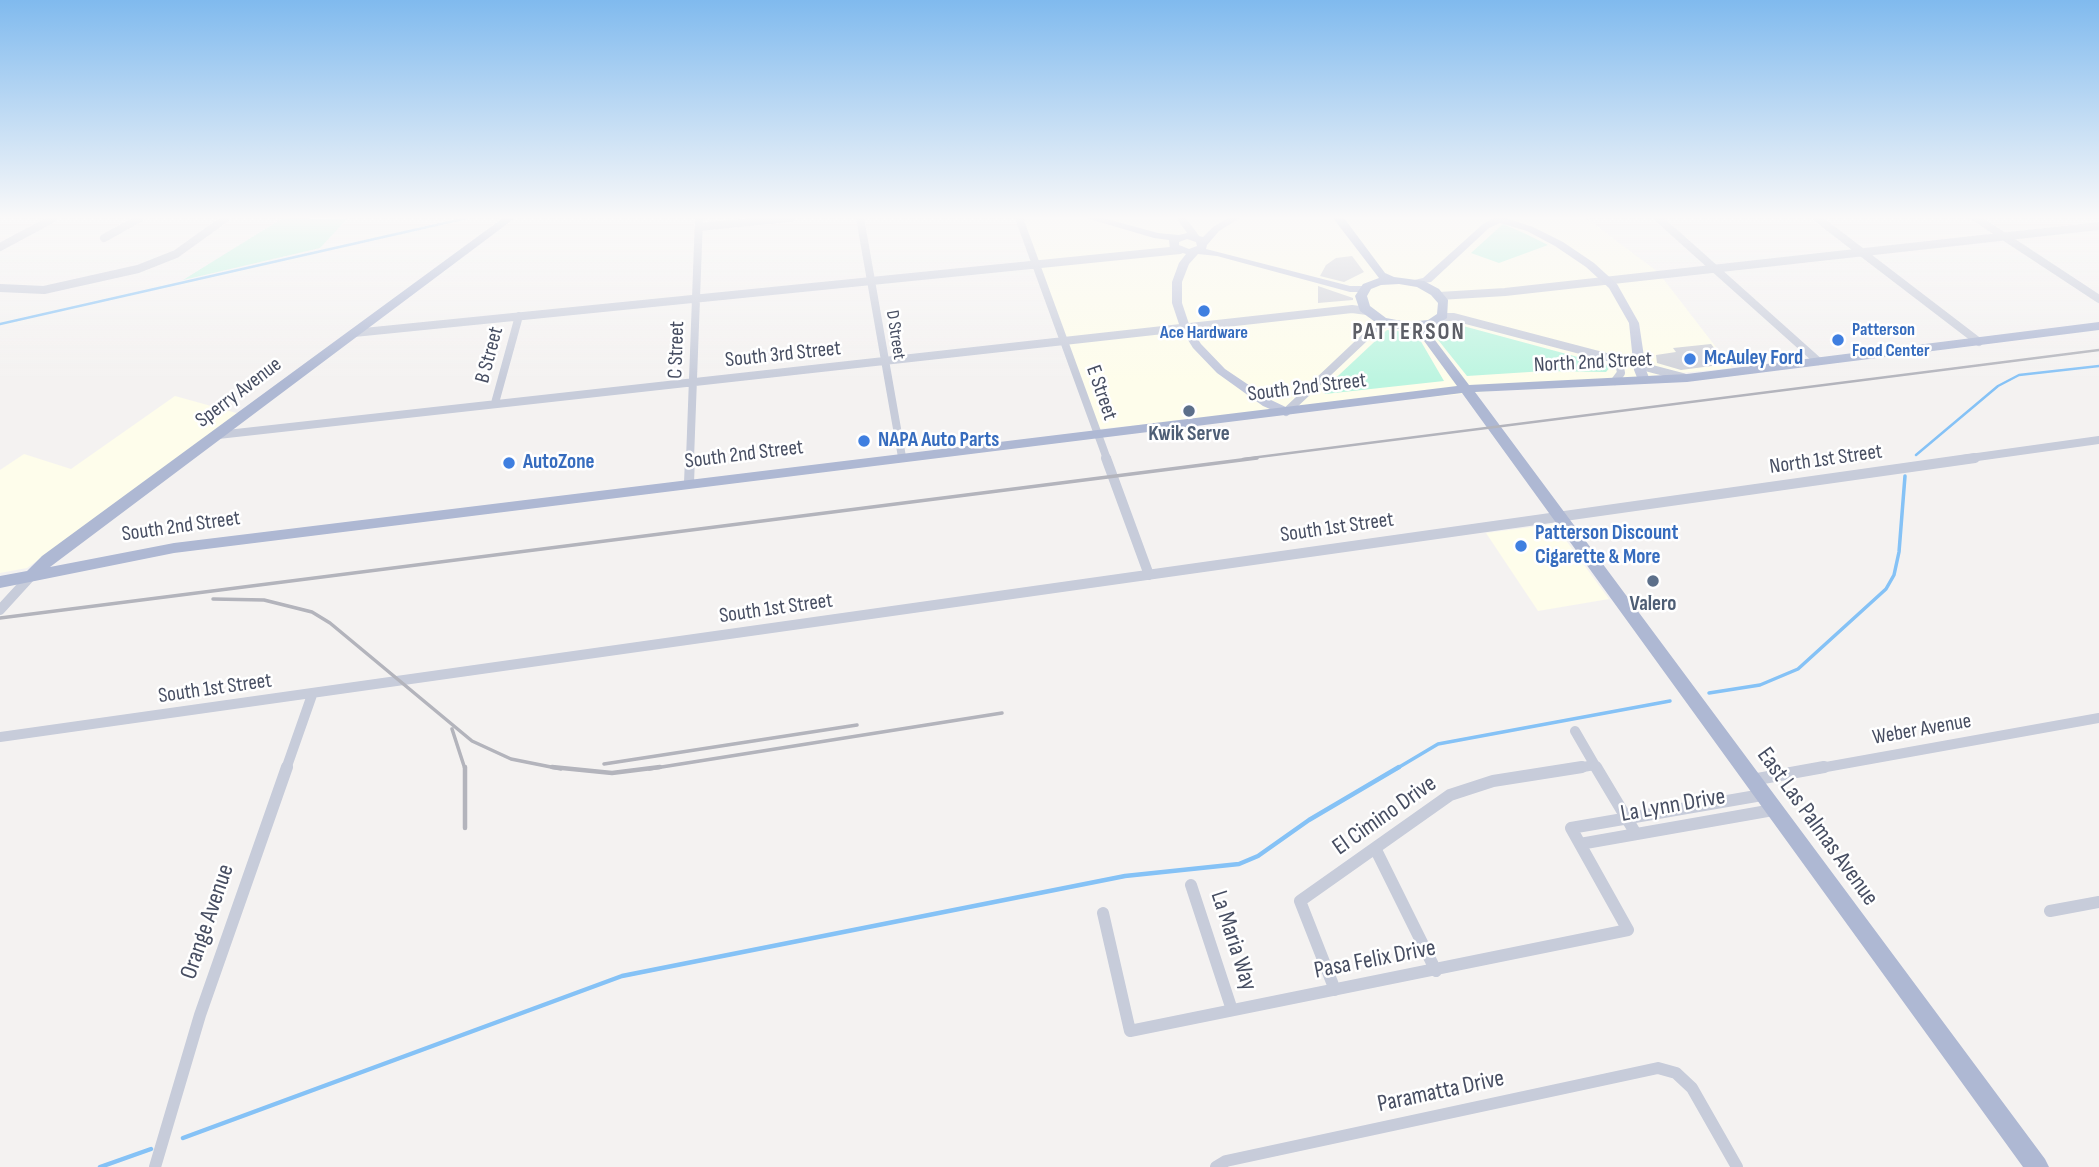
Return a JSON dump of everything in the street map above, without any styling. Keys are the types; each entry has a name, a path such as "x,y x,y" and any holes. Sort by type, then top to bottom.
{"main road":[{"name":"Sperry Avenue","path":"31,576 78,538 437,272"},
{"path":"1378,272 1383,279 1422,283 1446,307 1419,327 1366,307 1383,279"},
{"name":"North 2nd Street","path":"1464,389 1686,378 2099,326"},
{"name":"East Las Palmas Avenue","path":"1419,327 2037,1167"},
{"name":"South 2nd Street","path":"0,582 145,552 1464,389"},
{"path":"78,538 76,547 90,553 121,555 145,552"}],"street":[{"path":"0,288 44,290 123,272"},
{"name":"C Street","path":"689,483 698,272"},
{"name":"D Street","path":"869,272 902,457"},
{"path":"355,333 953,272"},
{"name":"E Street","path":"1039,272 1149,575"},
{"path":"1180,272 1176,293 1185,327 1197,346 1221,371 1266,403 1286,412 1366,307 1271,272"},
{"path":"1422,283 1435,272"},
{"path":"1597,272 1621,298 1633,319 1638,336 1639,366 1644,380"},
{"path":"1446,307 1607,280 1674,272"},
{"path":"1718,272 1818,361"},
{"path":"1888,272 1979,342"},
{"path":"2059,272 2099,299"},
{"name":"South 3rd Street","path":"218,435 1366,307"},
{"path":"1446,307 1619,361 1686,378"},
{"name":"B Street","path":"495,403 519,316"},
{"path":"1615,381 1621,373 1619,361"},
{"name":"North 1st Street","path":"1557,516 2099,440"},
{"name":"South 1st Street","path":"0,737 312,695 1557,516"},
{"name":"Sperry Avenue","path":"0,610 31,576"},
{"name":"Orange Avenue","path":"155,1167 200,1014 312,695"},
{"name":"Weber Avenue","path":"1762,795 2096,722"},
{"path":"1574,731 1636,834"},
{"name":"El Cimino Drive","path":"1335,990 1300,901 1450,794 1493,781 1595,765"},
{"name":"La Lynn Drive","path":"1762,795 1636,834 1580,844 1571,828 1626,818 1762,795"},
{"name":"Pasa Felix Drive","path":"1103,913 1130,1031 1628,930 1580,844"},
{"path":"1375,848 1436,971"},
{"name":"La Maria Way","path":"1191,885 1232,1010"},
{"path":"2050,911 2099,902"},
{"name":"Paramatta Drive","path":"1216,1167 1226,1161 1658,1068 1676,1073 1692,1088 1737,1167"}],"shaded area":[{"path":"1042,272 1658,272 1732,368 1098,429"},
{"path":"175,396 240,414 27,568 0,573 0,470 24,454 71,469"},
{"path":"1554,524 1609,599 1538,611 1486,533"}],"green space":[{"path":"195,272 215,272 183,280"},
{"path":"1452,323 1611,366 1606,372 1545,371 1467,376 1431,331"},
{"path":"1387,330 1416,333 1444,381 1325,394 1323,390"}],"building":[{"path":"1322,272 1363,272 1344,282 1320,276"},
{"path":"1318,286 1353,298 1353,300 1318,303"},
{"name":"McAuley Ford","path":"1711,344 1727,364 1681,370 1657,363 1656,355 1676,352 1673,348"}],"waterway":[{"path":"0,324 227,272"},
{"path":"1916,455 1998,386 2019,375 2099,366"},
{"path":"1709,693 1760,685 1798,669 1886,589 1894,575 1899,552 1905,476"},
{"path":"1396,769 1438,744 1670,701"},
{"path":"183,1138 622,976 1125,876 1239,864 1258,856 1309,820 1399,767"},
{"path":"100,1167 151,1149"}],"railway":[{"path":"1243,459 2099,350"},
{"path":"0,618 1257,458"},
{"path":"213,599 264,600 312,612 330,623 472,741 511,759 561,769"},
{"path":"649,769 1002,713"},
{"path":"604,764 857,725"},
{"path":"452,729 465,769"},
{"path":"552,767 612,773 660,767"},
{"path":"465,769 465,828"}],"place":[{"name":"Ace Hardware","path":"1204,311"},
{"name":"Patterson Food Center","path":"1838,340"},
{"name":"McAuley Ford","path":"1690,359"},
{"name":"Kwik Serve","path":"1189,411"},
{"name":"NAPA Auto Parts","path":"864,441"},
{"name":"AutoZone","path":"509,463"},
{"name":"Patterson Discount Cigarette & More","path":"1521,546"},
{"name":"Valero","path":"1653,581"}],"district":[{"name":"PATTERSON","path":"1409,333"}]}
